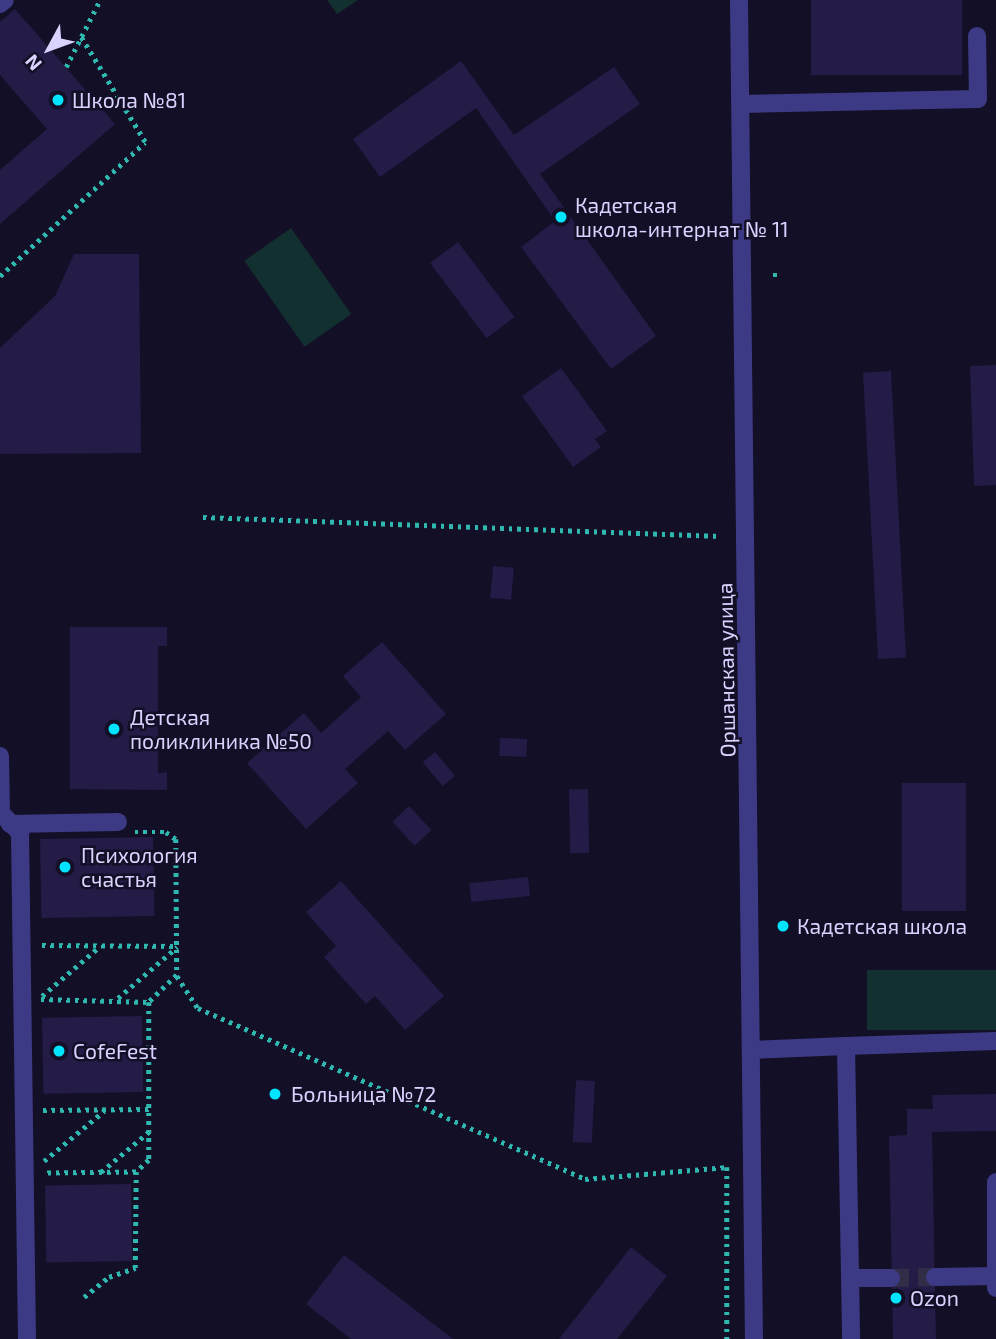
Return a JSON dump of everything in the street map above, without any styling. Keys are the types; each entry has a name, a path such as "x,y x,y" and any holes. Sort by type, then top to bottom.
{"street":[{"path":"0,4 5,0"},
{"name":"Оршанская улица","path":"739,0 753,1050 754,1339"},
{"path":"741,104 978,99 977,36"},
{"path":"0,739 1,807 10,824 20,833 21,945 30,999 24,1111 27,1339"},
{"path":"10,824 118,822"},
{"path":"753,1050 996,1041"},
{"path":"846,1045 851,1339"},
{"path":"996,1182 996,1288"},
{"path":"935,1277 996,1276"},
{"path":"850,1279 891,1278"}],"path":[{"path":"66,67 100,0"},
{"path":"0,276 145,142 81,37"},
{"path":"203,517 721,536"},
{"path":"118,822 122,832 175,837 177,976 198,1008 585,1179 727,1167 727,1339"},
{"path":"21,945 177,946"},
{"path":"30,999 100,946"},
{"path":"118,998 177,946"},
{"path":"84,1297 109,1277 135,1268 136,1172 150,1158 149,1002 177,976"},
{"path":"30,999 118,998 149,1002"},
{"path":"24,1111 150,1109"},
{"path":"106,1110 30,1173 136,1172"},
{"path":"101,1172 151,1130"}],"green space":[{"path":"327,0 358,0 337,14"},
{"path":"291,228 351,314 305,347 244,261"},
{"path":"867,970 996,970 996,1030 867,1030"}],"building":[{"path":"811,0 962,0 962,75 811,75"},
{"name":"Школа №81","path":"15,9 115,124 0,224 0,170 47,129 0,75 0,22"},
{"name":"Кадетская школа-интернат № 11","path":"461,61 514,135 614,67 640,104 540,174 656,336 611,369 521,247 555,221 476,108 380,177 353,139"},
{"path":"458,242 515,317 487,338 430,263"},
{"path":"74,254 139,254 141,453 0,454 0,348 55,296"},
{"path":"996,365 996,485 974,486 970,366"},
{"path":"561,368 607,431 595,439 601,447 573,467 522,396"},
{"path":"891,371 906,658 878,659 863,372"},
{"path":"493,566 514,568 511,600 490,598"},
{"path":"70,627 167,627 167,646 158,646 158,773 167,772 167,790 70,789"},
{"path":"382,642 446,714 405,750 388,731 345,769 358,783 306,829 247,763 304,713 321,733 361,697 343,676"},
{"path":"500,738 527,739 526,757 499,756"},
{"path":"435,752 455,776 443,786 423,762"},
{"path":"902,783 966,783 966,911 902,911"},
{"path":"569,789 588,789 589,853 570,853"},
{"path":"409,806 432,830 415,846 392,822"},
{"path":"153,837 154,916 41,918 40,839"},
{"path":"528,877 530,896 471,902 469,883"},
{"path":"341,881 444,996 405,1030 375,996 366,1004 324,957 336,946 306,912"},
{"path":"142,1016 143,1092 43,1094 42,1018"},
{"path":"576,1080 595,1081 592,1143 573,1142"},
{"path":"996,1094 996,1131 932,1132 936,1339 893,1339 889,1136 907,1135 907,1109 933,1109 932,1095"},
{"path":"131,1184 132,1261 46,1262 45,1186"},
{"path":"631,1247 667,1276 617,1339 559,1339"},
{"path":"344,1255 453,1339 351,1339 306,1304"}],"tunnel":[{"path":"891,1278 935,1277"}],"place":[{"name":"Школа №81","path":"58,100"},
{"name":"Кадетская школа-интернат № 11","path":"561,217"},
{"name":"Детская поликлиника №50","path":"114,729"},
{"name":"Психология счастья","path":"65,867"},
{"name":"Кадетская школа","path":"783,926"},
{"name":"CofeFest","path":"59,1051"},
{"name":"Больница №72","path":"275,1094"},
{"name":"Ozon","path":"896,1298"}]}
